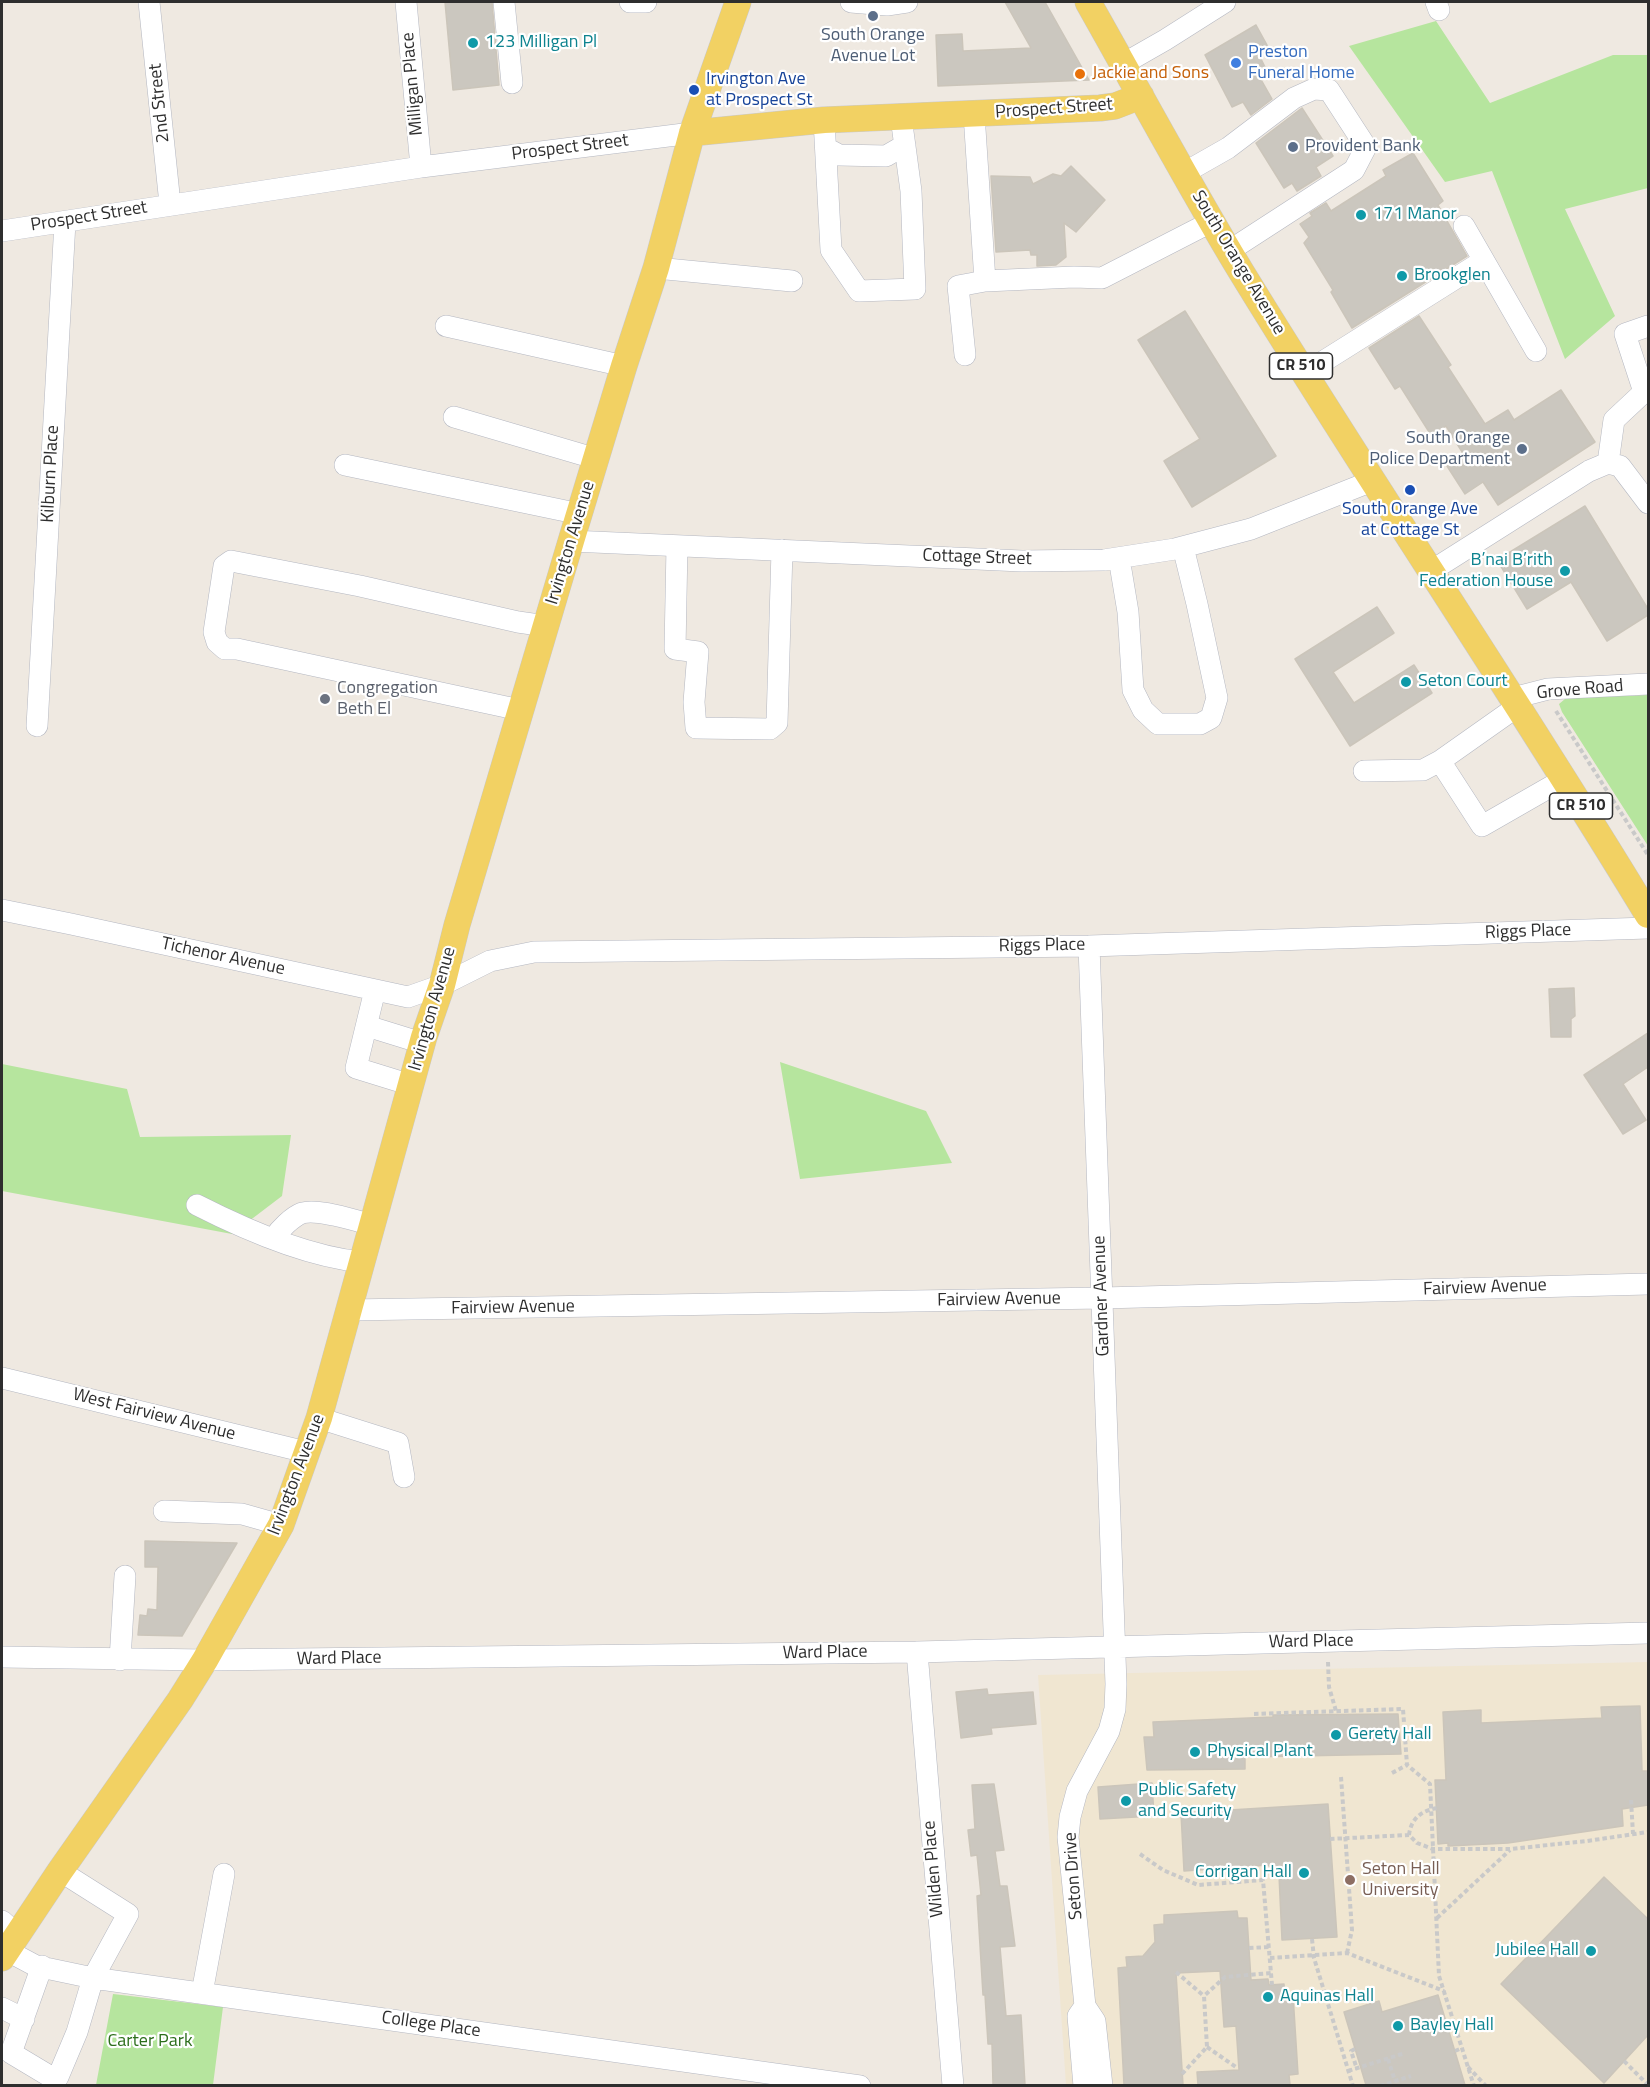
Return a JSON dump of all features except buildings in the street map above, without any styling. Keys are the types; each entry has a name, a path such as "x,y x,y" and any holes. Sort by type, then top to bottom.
{"main road":[{"name":"Irvington Avenue","path":"7,1941 60,1871 180,1700 281,1525 319,1418 422,1043 442,985 457,926 571,541 656,268 692,133 738,2"},
{"name":"South Orange Avenue","path":"1091,3 1211,222 1372,481 1564,779 1648,915"},
{"name":"Prospect Street","path":"692,133 824,120 1111,107 1141,96"}],"street":[{"name":"2nd Street","path":"148,2 171,204"},
{"name":"Milligan Place","path":"406,2 421,167"},
{"path":"504,2 512,84"},
{"path":"630,2 645,2"},
{"path":"851,2 887,5 907,2"},
{"path":"1123,64 1226,2"},
{"path":"1184,173 1228,148 1294,98 1314,89 1329,90 1366,147 1354,170 1229,251"},
{"path":"974,114 985,280"},
{"path":"824,120 831,250 859,291 915,289 911,192 902,117"},
{"name":"Prospect Street","path":"2,231 421,167 692,133"},
{"path":"826,148 839,155 886,156 905,145"},
{"name":"Kilburn Place","path":"37,726 65,222"},
{"path":"965,355 958,286 985,280 1101,278 1211,222"},
{"path":"1464,226 1536,351"},
{"path":"1305,373 1483,261"},
{"path":"656,268 792,281"},
{"path":"446,326 624,366"},
{"path":"1608,463 1614,420 1646,391 1625,334 1648,326"},
{"path":"454,417 597,459"},
{"path":"1431,571 1589,471 1608,463 1620,466 1648,503"},
{"path":"345,465 580,514"},
{"name":"Cottage Street","path":"571,541 1022,561 1104,560 1183,547 1251,529 1372,481"},
{"path":"677,546 675,650 698,652 694,702 696,729 770,729 777,723 782,550"},
{"path":"1119,558 1128,612 1133,690 1143,710 1158,724 1200,724 1211,718 1217,698 1183,547"},
{"path":"520,710 237,650 225,650 217,642 213,632 224,566 231,561 240,561 262,568 360,586 518,622 546,626"},
{"name":"Grove Road","path":"1515,702 1548,689 1648,684"},
{"path":"1364,771 1423,770 1440,761 1515,702"},
{"path":"1440,761 1482,826 1564,779"},
{"name":"Tichenor Avenue","path":"2,910 408,997 442,985"},
{"name":"Riggs Place","path":"442,985 490,961 534,952 1089,946 1648,928"},
{"name":"Gardner Avenue","path":"1089,946 1115,1647"},
{"path":"375,990 356,1068 411,1085"},
{"path":"367,1026 422,1043"},
{"path":"196,1205 242,1227 337,1259 361,1262"},
{"path":"274,1238 296,1216 304,1212 321,1213 373,1225"},
{"name":"Fairview Avenue","path":"349,1310 1102,1298 1648,1284"},
{"name":"West Fairview Avenue","path":"2,1378 306,1452"},
{"path":"319,1418 398,1443 404,1477"},
{"path":"164,1511 242,1514 281,1525"},
{"path":"120,1660 125,1576"},
{"name":"Ward Place","path":"2,1657 205,1660 917,1652 1648,1633"},
{"name":"Seton Drive","path":"1102,2085 1095,2021 1085,2006 1068,1837 1070,1817 1077,1791 1109,1731 1115,1709 1115,1647"},
{"name":"Wilden Place","path":"917,1652 954,2085"},
{"path":"42,1966 24,2019 6,2060 51,2077 58,2077 77,2032 93,1978 128,1914 60,1871"},
{"path":"202,1993 224,1874"},
{"name":"College Place","path":"7,1941 36,1966 93,1978 860,2085"},
{"name":"Seton Drive","path":"1084,2085 1078,2016 1085,2006"},
{"path":"2,2008 24,2019"}],"path":[{"path":"1556,711 1648,855"},
{"path":"1328,1659 1329,1686 1336,1711"},
{"path":"1254,1714 1403,1709 1407,1765 1430,1784 1439,1976 1473,2085"},
{"path":"1392,1773 1407,1765"},
{"path":"1341,1778 1352,1930 1347,1953"},
{"path":"1631,1800 1633,1834"},
{"path":"1409,1835 1410,1827 1417,1817 1431,1808 1440,1808"},
{"path":"1330,1839 1409,1835 1417,1843 1433,1849 1510,1849 1648,1832"},
{"path":"1437,1918 1510,1849"},
{"path":"1140,1854 1163,1870 1198,1885 1263,1880 1272,1985"},
{"path":"1312,1939 1314,1955 1353,2085"},
{"path":"1249,1948 1269,1947"},
{"path":"1270,1958 1347,1953 1444,1991"},
{"path":"1176,1972 1204,1996 1207,2047 1182,2074"},
{"path":"1204,1996 1225,1977 1271,1973"},
{"path":"1207,2047 1236,2067"},
{"path":"1455,2051 1462,2048"},
{"path":"1355,2049 1352,2051 1357,2068"},
{"path":"1348,2071 1405,2053"},
{"path":"1388,2059 1395,2081"},
{"path":"1624,2061 1648,2085"},
{"path":"1468,2067 1486,2085"},
{"path":"1380,2085 1411,2076"}],"shaded area":[{"name":"Seton Hall University","path":"1648,1662 1648,2085 1066,2085 1038,1675"}],"green space":[{"path":"1436,21 1490,103 1613,55 1648,55 1648,188 1565,209 1615,316 1565,359 1492,171 1445,182 1349,46"},
{"path":"1648,695 1648,846 1559,704 1571,698"},
{"path":"780,1062 926,1111 952,1163 800,1179"},
{"path":"2,1064 127,1089 140,1137 291,1135 282,1196 232,1234 2,1191"},
{"name":"Carter Park","path":"113,1994 223,2007 213,2085 96,2085"}],"place":[{"name":"South Orange Avenue Lot","path":"873,16"},
{"name":"123 Milligan Pl","path":"473,43"},
{"name":"Preston Funeral Home","path":"1236,63"},
{"name":"Jackie and Sons","path":"1080,74"},
{"name":"Irvington Ave at Prospect St","path":"694,90"},
{"name":"Provident Bank","path":"1293,147"},
{"name":"171 Manor","path":"1361,215"},
{"name":"Brookglen","path":"1402,276"},
{"name":"South Orange Police Department","path":"1522,449"},
{"name":"South Orange Ave at Cottage St","path":"1410,490"},
{"name":"B’nai B’rith Federation House","path":"1565,571"},
{"name":"Seton Court","path":"1406,682"},
{"name":"Congregation Beth El","path":"325,699"},
{"name":"Gerety Hall","path":"1336,1735"},
{"name":"Physical Plant","path":"1195,1752"},
{"name":"Public Safety and Security","path":"1126,1801"},
{"name":"Corrigan Hall","path":"1304,1873"},
{"name":"Seton Hall University","path":"1350,1880"},
{"name":"Jubilee Hall","path":"1591,1951"},
{"name":"Aquinas Hall","path":"1268,1997"},
{"name":"Bayley Hall","path":"1398,2026"}]}
